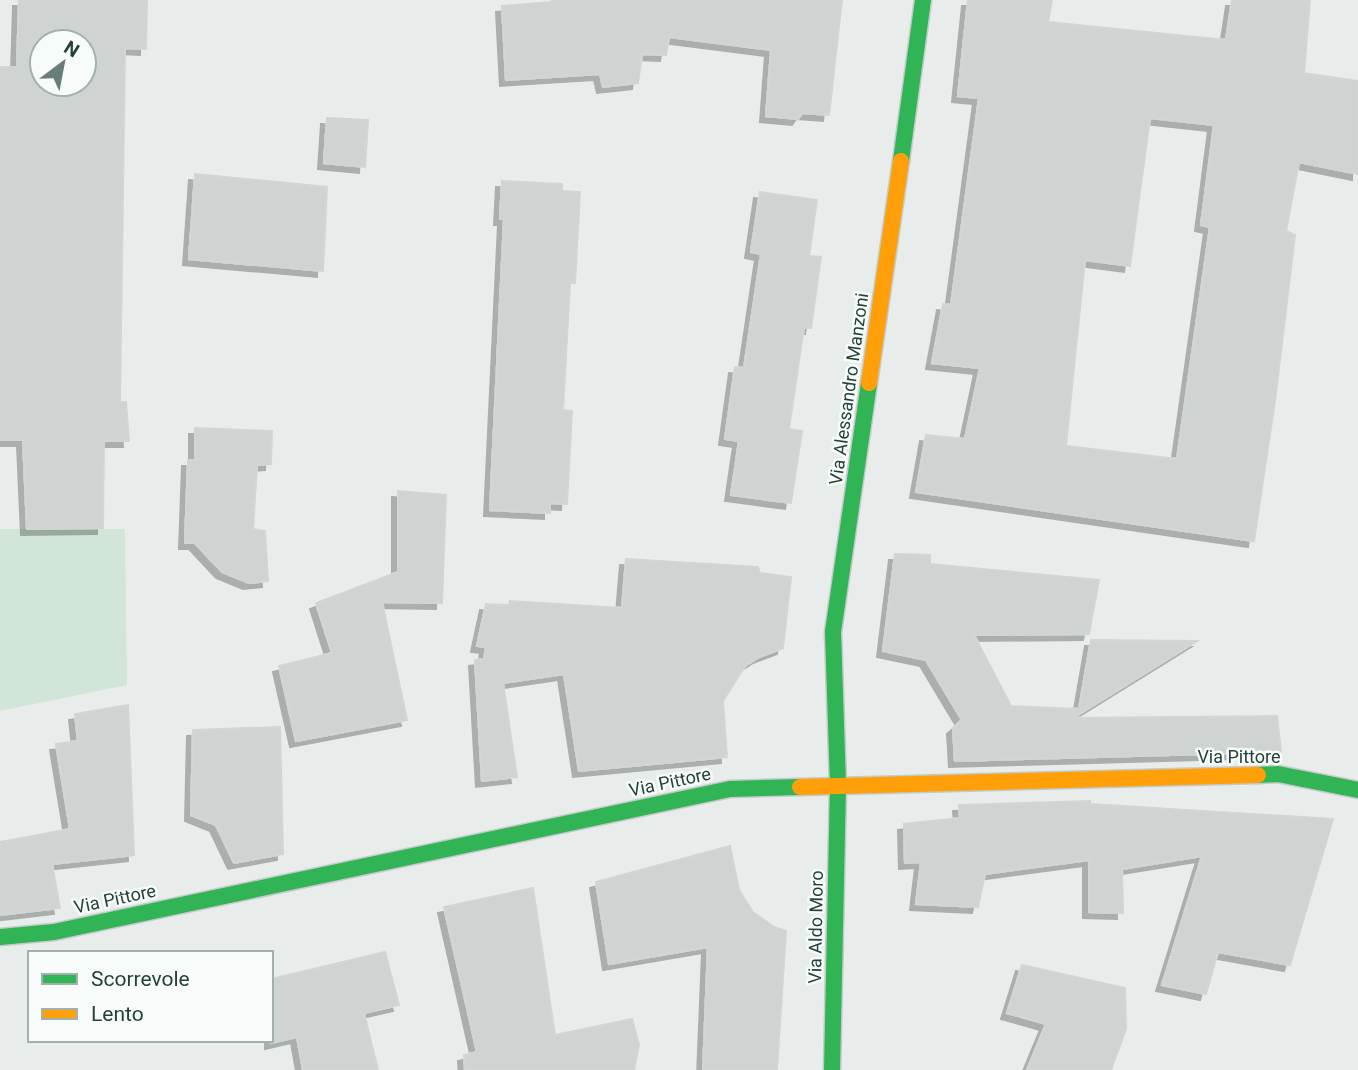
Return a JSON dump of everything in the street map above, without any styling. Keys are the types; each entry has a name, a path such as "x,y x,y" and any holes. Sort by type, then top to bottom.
{"street":[{"name":"Via Alessandro Manzoni","path":"838,785 833,632 923,0"},
{"name":"Via Pittore","path":"0,937 54,932 730,789 1278,774 1358,790"},
{"name":"Via Aldo Moro","path":"832,1070 838,785"}],"green space":[{"path":"0,529 125,529 127,685 0,711"}],"building":[{"path":"19,0 147,0 146,49 125,48 120,402 126,402 129,441 104,441 103,528 27,529 23,440 0,440 0,67 17,67"},
{"path":"552,0 842,0 829,115 802,113 798,119 766,116 771,50 669,37 666,55 642,54 638,83 603,87 600,74 506,80 502,6"},
{"path":"968,0 1052,0 1048,22 1226,40 1232,0 1310,0 1304,73 1358,81 1358,174 1299,162 1286,231 1295,235 1275,401 1254,541 916,492 926,435 965,439 980,368 932,363 943,304 951,305 979,98 958,96","holes":["1150,118 1214,125 1201,225 1210,227 1177,459 1066,446 1085,260 1130,266"]},
{"path":"327,118 368,120 365,167 324,163"},
{"path":"195,174 327,187 323,271 189,259"},
{"path":"502,181 562,184 562,191 580,192 575,283 570,283 563,410 572,411 567,504 550,503 550,513 490,510 504,219 500,219"},
{"path":"760,192 817,200 809,256 821,257 811,328 804,327 789,429 802,431 791,503 731,495 739,441 725,439 735,367 744,368 761,254 751,252"},
{"path":"195,428 272,431 271,464 257,465 253,529 265,531 268,581 249,583 222,572 195,543 185,543 188,460 195,460"},
{"path":"398,491 446,495 442,603 382,602 407,720 296,741 279,666 332,653 316,603 398,572"},
{"path":"895,554 930,555 930,564 1099,580 1089,634 974,635 1011,706 1079,709 1091,640 1197,641 1073,718 1277,716 1281,752 955,761 953,728 962,720 926,660 883,651"},
{"path":"626,559 758,567 760,573 791,577 783,648 759,657 745,666 723,701 727,757 579,771 564,674 503,683 517,777 482,781 475,660 484,659 486,647 477,646 486,604 509,605 510,601 622,608"},
{"path":"128,705 134,855 52,864 60,908 0,915 0,842 70,829 56,744 78,741 75,714"},
{"path":"280,727 283,854 234,863 216,825 191,815 193,730"},
{"path":"1090,801 1090,804 1333,819 1290,965 1218,952 1206,994 1162,985 1202,856 1122,869 1123,913 1089,912 1089,860 985,874 978,907 916,904 921,862 905,863 904,824 960,818 959,805"},
{"path":"730,846 739,890 753,912 774,927 786,931 777,1070 703,1070 708,947 609,964 596,882"},
{"path":"533,888 555,1035 632,1019 639,1045 634,1070 465,1070 464,1055 477,1052 444,907"},
{"path":"385,952 399,1005 364,1013 378,1070 303,1070 297,1037 271,1043 273,979"},
{"path":"1022,965 1125,988 1126,1029 1111,1070 1027,1070 1046,1024 1007,1013"}],"traffic: fast":[{"path":"901,161 923,0"},
{"path":"832,1070 838,785 833,632 869,383"},
{"path":"1258,775 1278,774 1358,790"},
{"path":"0,937 54,932 730,789 800,787"}],"traffic: slow":[{"path":"869,383 901,161"},
{"path":"800,787 1258,775"}]}
